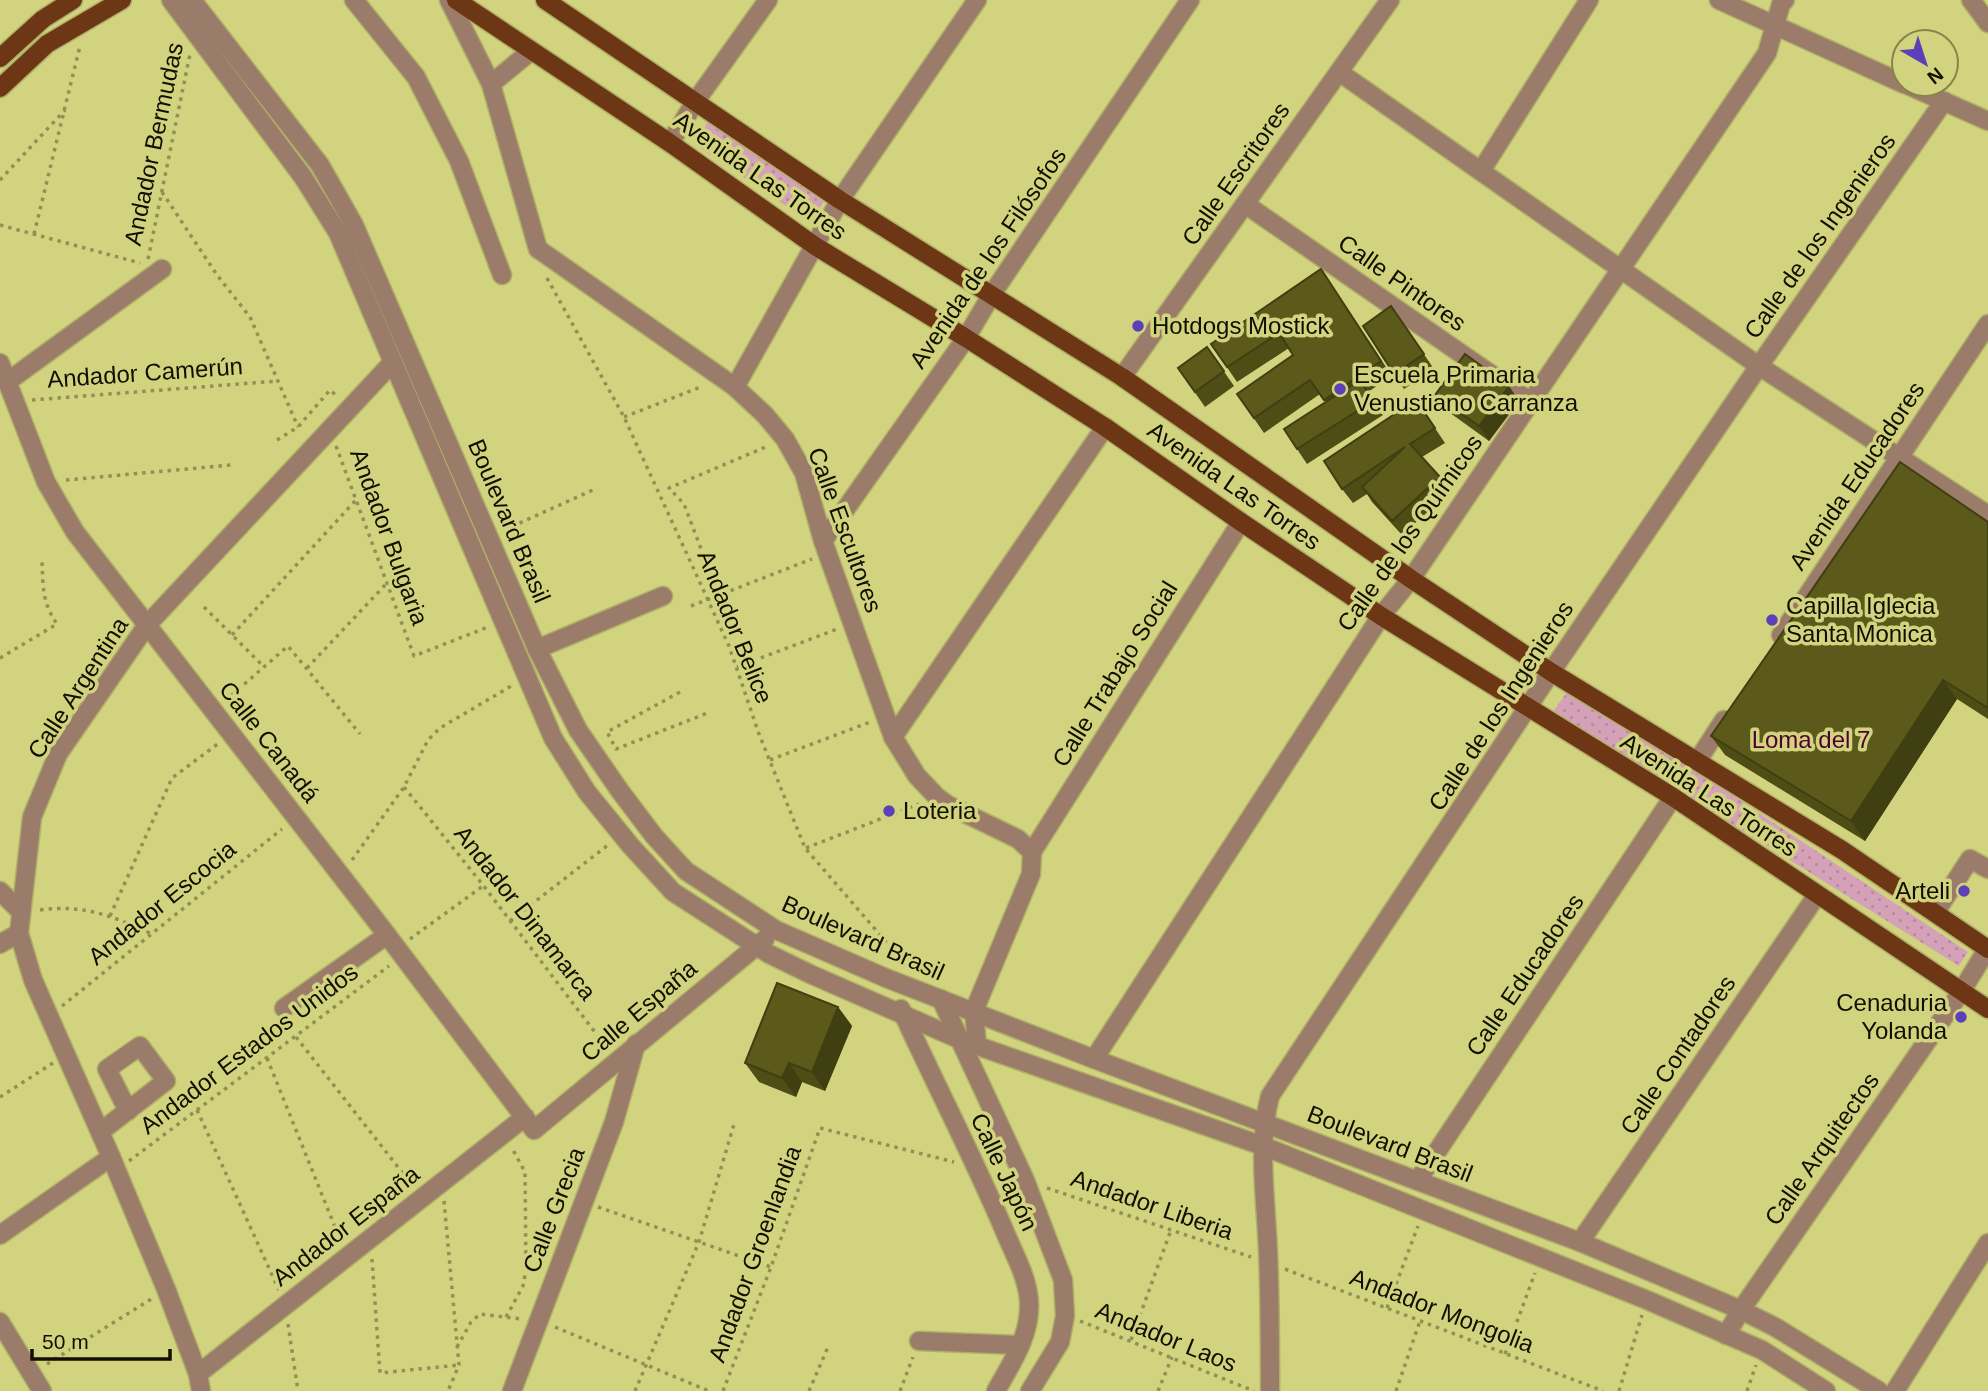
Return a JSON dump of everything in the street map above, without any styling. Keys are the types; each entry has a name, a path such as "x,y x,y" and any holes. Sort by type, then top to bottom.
{"main road":[{"path":"0,58 43,19 73,0"},
{"path":"0,88 47,44 122,0"},
{"name":"Avenida Las Torres","path":"456,0 670,143 815,246 1105,427 1381,616 1673,797 1988,1009"},
{"name":"Avenida Las Torres","path":"556,3 695,102 840,200 1122,377 1411,579 1551,672 1842,850 1988,949"}],"street":[{"name":"Boulevard Brasil","path":"172,0 303,177 338,233 553,738 587,792 673,892 756,946 810,974 969,1043 1263,1146 1647,1300 1762,1350 1826,1391"},
{"name":"Boulevard Brasil","path":"192,0 320,165 354,225 537,649 578,730 654,836 686,871 776,930 886,978 1580,1242 1741,1310 1775,1327 1879,1391"},
{"path":"354,0 416,77 458,162 502,275"},
{"path":"449,0 491,84 538,249"},
{"path":"670,143 695,102 768,0"},
{"path":"728,382 815,246 840,200 977,0"},
{"name":"Avenida de los Filósofos","path":"825,547 1190,0"},
{"name":"Calle Escritores","path":"1122,377 1391,0"},
{"path":"1481,171 1590,0"},
{"path":"1719,0 1890,77"},
{"name":"Calle de los Químicos","path":"1094,1059 1381,616 1411,579 1767,53 1781,4 1785,0"},
{"path":"1971,0 1988,23"},
{"path":"491,84 531,51"},
{"path":"1339,72 1759,366 1988,515"},
{"path":"1935,98 1988,121"},
{"name":"Calle de los Ingenieros","path":"1270,1391 1269,1263 1263,1122 1270,1097 1551,672 1759,366 1944,102"},
{"name":"Calle Pintores","path":"1245,204 1531,402"},
{"name":"Calle Escultores","path":"538,249 728,382 765,415 785,439 804,473 825,547 893,737 917,776 937,796 948,805 1018,839 1032,852"},
{"path":"7,382 154,267"},
{"name":"Avenida Educadores","path":"1768,655 1988,324"},
{"name":"Calle Argentina","path":"199,1382 166,1289 33,980 19,933 32,817 58,754 147,625 393,362"},
{"name":"Calle Canadá","path":"0,363 46,482 75,532 396,946 529,1124"},
{"path":"893,737 1105,427"},
{"name":"Calle Trabajo Social","path":"1032,852 1241,522"},
{"path":"537,649 663,596"},
{"path":"1698,760 1737,702"},
{"name":"Calle Educadores","path":"1418,1180 1673,797"},
{"path":"969,1043 974,1011 1031,874 1032,852"},
{"path":"1935,913 1970,859 1988,869"},
{"path":"0,891 20,912"},
{"name":"Calle Contadores","path":"1580,1242 1817,895"},
{"name":"Calle España","path":"529,1124 617,1061 776,930"},
{"path":"0,944 19,933"},
{"path":"284,1008 396,946"},
{"name":"Calle Arquitectos","path":"1726,1335 1988,949"},
{"name":"Calle Japón","path":"886,978 976,1168 1025,1280 1030,1302 1028,1326 996,1391"},
{"name":"Calle Japón","path":"936,998 969,1043 1063,1280 1065,1315 1060,1342 1030,1391"},
{"name":"Calle Grecia","path":"512,1391 614,1122 636,1044"},
{"path":"100,1132 128,1111"},
{"name":"Andador España","path":"199,1382 286,1305 504,1133 529,1124"},
{"path":"0,1235 114,1164"},
{"path":"1895,1391 1988,1243"},
{"path":"0,1322 42,1391"},
{"path":"919,1341 1020,1345"}],"path":[{"path":"34,234 86,21"},
{"name":"Andador Bermudas","path":"154,267 162,192 195,32"},
{"path":"0,180 65,109"},
{"path":"162,192 217,275 250,317 298,427"},
{"path":"0,225 154,267"},
{"name":"Andador Belice","path":"538,249 542,270 624,417 708,600 805,848 936,998"},
{"name":"Andador Camerún","path":"15,401 278,381"},
{"path":"624,417 728,382"},
{"path":"277,440 298,427 330,390 351,407"},
{"name":"Andador Bulgaria","path":"330,429 414,656 503,621"},
{"path":"719,596 684,504 668,488 785,439"},
{"path":"46,482 231,465"},
{"path":"489,536 593,490"},
{"path":"232,635 356,500"},
{"path":"691,606 719,596 825,547"},
{"path":"0,658 57,624 46,608 42,561"},
{"path":"307,668 387,583"},
{"path":"204,607 264,667"},
{"path":"736,668 852,623"},
{"path":"214,711 288,646 360,734"},
{"path":"341,876 404,787 428,740 440,729 527,676"},
{"path":"680,692 607,732 616,749 710,712"},
{"path":"770,760 886,716"},
{"path":"110,915 172,778 232,734"},
{"name":"Andador Dinamarca","path":"404,787 617,1061"},
{"path":"805,848 937,796"},
{"name":"Andador Escocia","path":"49,1016 297,817"},
{"path":"510,921 621,834"},
{"name":"Andador Estados Unidos","path":"114,1164 197,1110 267,1058 296,1036 396,946 483,886"},
{"path":"20,912 53,908 94,911 110,915 152,934"},
{"path":"296,1036 422,1198"},
{"path":"0,1097 66,1055"},
{"path":"267,1058 347,1257"},
{"path":"197,1110 286,1305 298,1391"},
{"path":"635,1391 699,1242 735,1121"},
{"name":"Andador Groenlandia","path":"723,1391 771,1267 820,1128 976,1168"},
{"path":"504,1133 525,1172 526,1270 523,1286 506,1317"},
{"name":"Andador Liberia","path":"1025,1181 1269,1263"},
{"path":"443,1182 459,1365 448,1391"},
{"path":"584,1202 771,1267"},
{"path":"1387,1308 1423,1210"},
{"path":"1131,1341 1171,1230"},
{"path":"370,1238 380,1373 459,1365"},
{"path":"1505,1353 1541,1257"},
{"name":"Andador Mongolia","path":"1269,1263 1604,1391"},
{"path":"32,1374 166,1289"},
{"path":"1619,1391 1647,1300"},
{"path":"457,1346 471,1322 480,1314 539,1321 709,1391"},
{"name":"Andador Laos","path":"1065,1315 1254,1391"},
{"path":"1396,1391 1420,1321"},
{"path":"900,1391 919,1341"},
{"path":"809,1391 828,1347"},
{"path":"1747,1391 1762,1350"},
{"path":"1158,1391 1172,1357"}],"shaded area":[{"path":"709,120 827,196 811,223 694,144"},
{"path":"1569,689 1968,952 1959,966 1553,712"}],"building":[{"path":"1321,269 1381,361 1324,400 1310,380 1254,418 1237,394 1293,355 1279,333 1227,367 1211,344"},
{"path":"1391,306 1424,354 1394,374 1363,326"},
{"path":"1207,347 1224,371 1195,392 1178,368"},
{"path":"1465,354 1509,386 1479,426 1435,395"},
{"path":"1360,380 1373,401 1297,449 1284,429"},
{"path":"1416,400 1435,428 1410,444 1440,477 1392,521 1362,487 1405,447 1342,489 1324,461"},
{"path":"1900,462 1988,522 1988,708 1943,680 1851,821 1711,736"},
{"path":"777,983 838,1007 812,1072 789,1063 782,1078 745,1063"}],"place":[{"name":"Hotdogs Mostick","path":"1138,326"},
{"name":"Escuela Primaria Venustiano Carranza","path":"1340,389"},
{"name":"Capilla Iglecia Santa Monica","path":"1772,620"},
{"name":"Loteria","path":"889,811"},
{"name":"Arteli","path":"1964,891"},
{"name":"Cenaduria Yolanda","path":"1961,1017"}],"park label":[{"name":"Loma del 7","path":"1811,740"}]}
